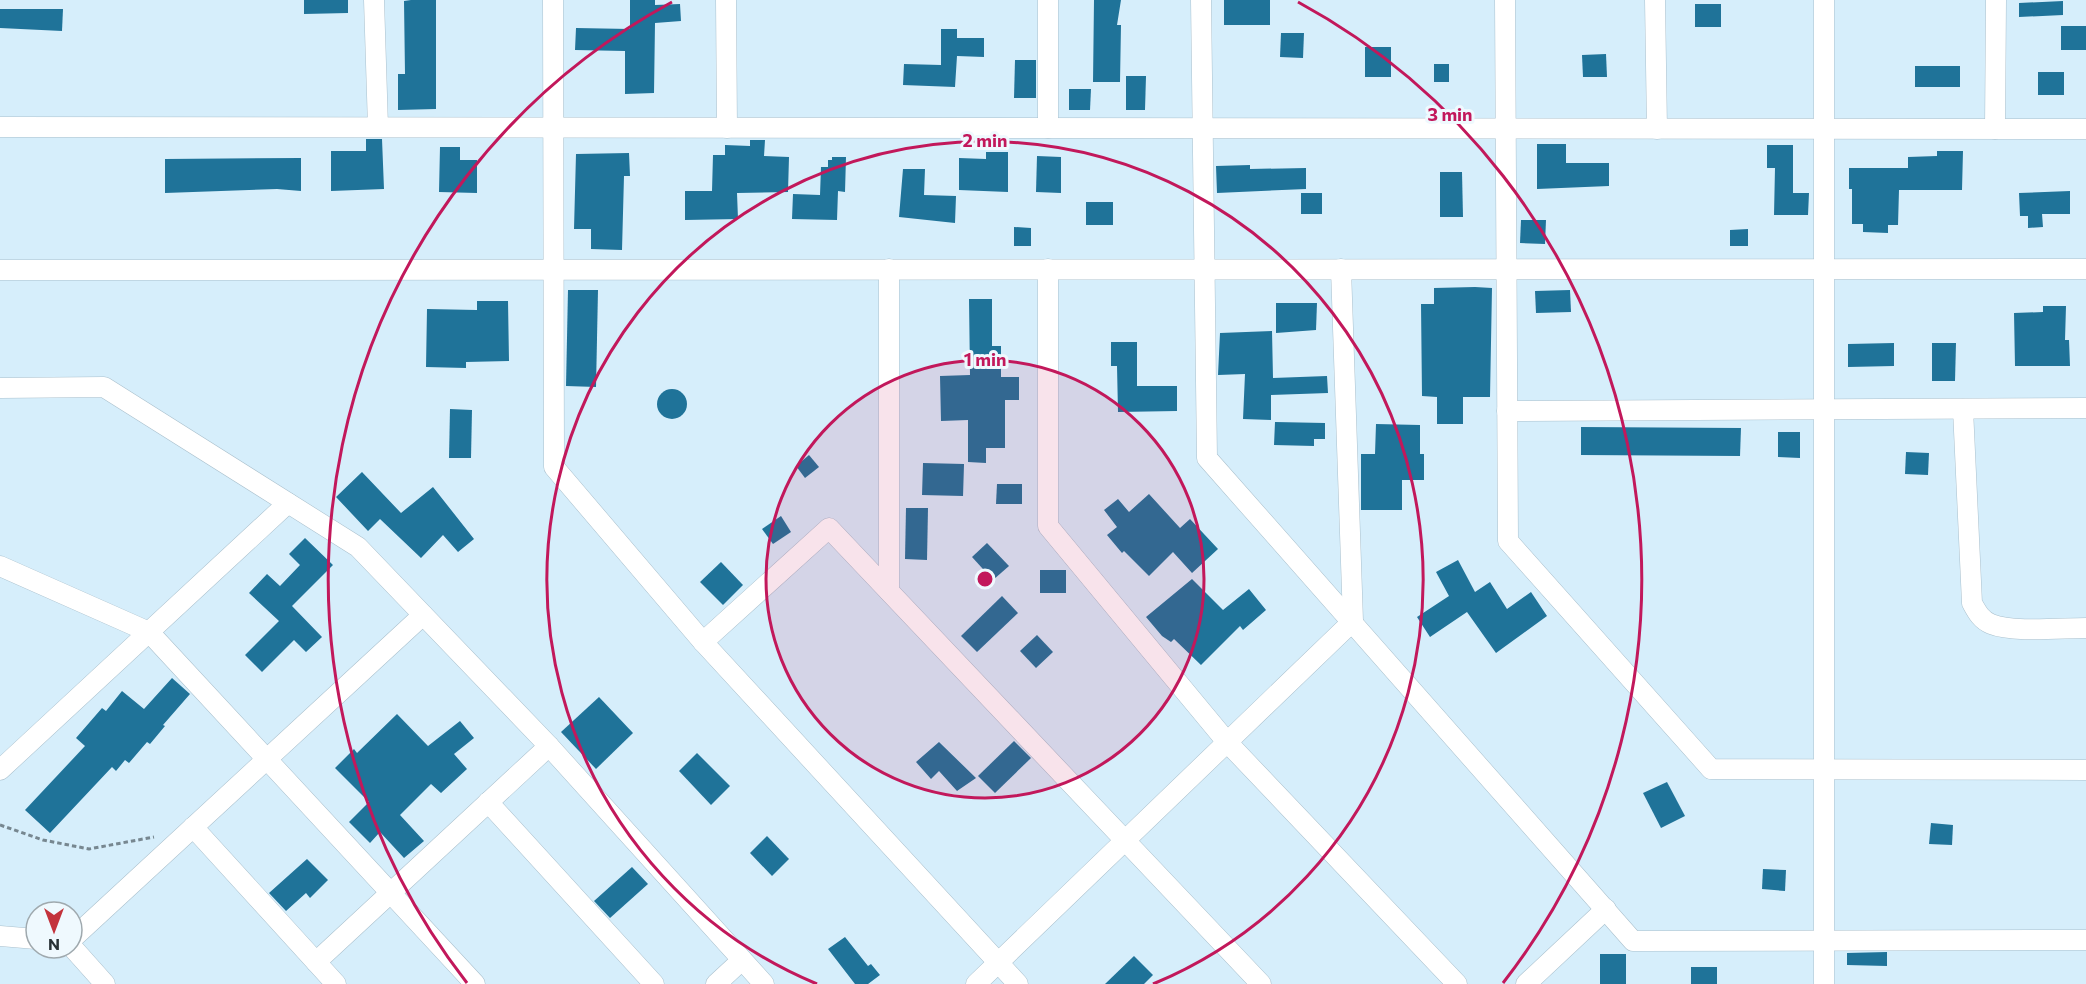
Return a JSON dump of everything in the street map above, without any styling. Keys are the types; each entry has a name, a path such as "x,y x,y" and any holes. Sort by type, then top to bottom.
{"street":[{"path":"374,0 378,128"},
{"path":"553,0 554,467 703,642 1018,984"},
{"path":"726,0 727,128"},
{"path":"1047,0 1048,128"},
{"path":"1201,0 1207,458 1633,941 2086,940"},
{"path":"1505,0 1508,541 1711,769 2086,770"},
{"path":"1656,0 1658,129"},
{"path":"1824,0 1824,984"},
{"path":"1995,129 1996,0"},
{"path":"0,127 2086,129"},
{"path":"889,269 889,591"},
{"path":"1048,269 1048,526 1227,742 1457,984"},
{"path":"976,984 1353,621 1341,269"},
{"path":"0,270 2086,269"},
{"path":"0,388 104,387 358,547 549,746 764,984"},
{"path":"1507,411 2086,408"},
{"path":"1963,409 1972,603 1979,616 1992,624 2011,627 2086,628"},
{"path":"0,770 288,503"},
{"path":"703,642 830,528 1261,984"},
{"path":"0,566 149,632 475,984"},
{"path":"84,928 423,615"},
{"path":"316,962 549,746"},
{"path":"488,802 654,984"},
{"path":"193,827 336,984"},
{"path":"1526,984 1606,909"},
{"path":"0,936 24,938"},
{"path":"84,960 105,984"},
{"path":"716,984 742,960"}],"path":[{"path":"0,825 43,840 89,849 163,834"}],"building":[{"path":"304,0 348,0 348,13 304,14"},
{"path":"436,0 436,109 398,110 398,74 405,74 404,1"},
{"path":"630,0 655,0 655,5 680,4 681,21 655,23 654,93 625,94 625,51 575,50 576,28 630,29"},
{"path":"1094,0 1121,0 1117,25 1121,25 1120,82 1093,82"},
{"path":"1224,0 1270,0 1270,25 1224,25"},
{"path":"2063,1 2063,15 2019,17 2019,3"},
{"path":"1695,4 1721,4 1721,27 1695,27"},
{"path":"0,9 63,9 62,31 0,28"},
{"path":"2061,26 2086,26 2086,50 2061,50"},
{"path":"941,29 957,29 957,38 984,38 984,57 957,56 955,87 903,85 904,64 941,65"},
{"path":"1281,33 1304,33 1303,58 1280,57"},
{"path":"1365,47 1391,47 1391,77 1365,77"},
{"path":"1606,54 1607,77 1583,77 1582,55"},
{"path":"1015,60 1036,60 1036,98 1014,98"},
{"path":"1434,64 1449,64 1449,82 1434,82"},
{"path":"1915,66 1960,66 1960,87 1915,87"},
{"path":"2038,72 2064,72 2064,95 2038,95"},
{"path":"1126,76 1146,76 1145,110 1126,110"},
{"path":"1069,89 1091,89 1090,110 1069,110"},
{"path":"366,139 382,139 384,189 331,191 331,151 366,151"},
{"path":"750,140 765,140 764,156 789,157 788,192 737,193 738,219 685,220 685,191 712,191 713,155 725,155 725,145 750,146"},
{"path":"1537,144 1566,144 1566,163 1609,163 1609,186 1537,189"},
{"path":"1767,145 1793,145 1793,193 1809,193 1808,215 1774,215 1775,168 1767,168"},
{"path":"440,147 460,147 460,160 477,160 477,193 439,192"},
{"path":"1937,151 1963,151 1962,190 1899,190 1898,225 1888,225 1888,233 1863,232 1863,224 1852,224 1852,189 1849,189 1849,168 1908,168 1908,157 1937,156"},
{"path":"986,152 1008,152 1008,192 959,190 959,158 986,159"},
{"path":"629,153 630,176 624,176 622,250 591,249 591,229 574,229 576,154"},
{"path":"1037,156 1061,157 1061,193 1036,192"},
{"path":"832,157 846,157 845,192 838,191 837,220 792,219 793,194 820,195 821,167 828,167 828,160 832,160"},
{"path":"301,158 301,191 277,189 165,193 165,159"},
{"path":"1250,165 1250,169 1306,168 1306,189 1217,193 1216,166"},
{"path":"903,169 925,169 924,195 956,196 955,223 899,217"},
{"path":"1440,172 1462,172 1463,217 1440,217"},
{"path":"2070,191 2070,214 2042,214 2043,227 2028,228 2028,216 2020,216 2019,193"},
{"path":"1301,193 1322,193 1322,214 1301,214"},
{"path":"1086,202 1113,202 1113,225 1086,225"},
{"path":"1521,220 1546,220 1545,244 1520,243"},
{"path":"1014,227 1031,228 1031,246 1014,246"},
{"path":"1748,229 1748,246 1730,246 1730,230"},
{"path":"1434,288 1492,288 1490,397 1463,397 1463,424 1437,424 1437,397 1422,396 1421,304 1434,304"},
{"path":"568,290 598,290 596,387 566,386"},
{"path":"1570,290 1571,312 1536,313 1535,291"},
{"path":"969,299 992,299 992,346 1001,346 1001,377 1019,377 1019,400 1005,400 1005,448 986,448 986,463 968,462 968,420 941,421 940,376 970,375"},
{"path":"477,301 508,301 509,361 466,362 466,368 426,367 427,309 477,310"},
{"path":"1276,303 1317,303 1316,330 1276,333"},
{"path":"2043,306 2066,306 2065,340 2069,340 2070,366 2015,366 2014,313 2043,312"},
{"path":"1272,331 1273,378 1327,376 1328,393 1271,395 1271,420 1243,419 1245,374 1218,375 1220,333"},
{"path":"1111,342 1137,342 1137,386 1177,386 1177,411 1118,412 1117,366 1111,366"},
{"path":"1894,343 1894,366 1848,367 1848,344"},
{"path":"1932,343 1956,343 1955,381 1932,381"},
{"path":"672,389 683,393 687,404 683,415 672,419 661,415 657,404 661,393"},
{"path":"450,409 472,410 471,458 449,458"},
{"path":"1275,422 1325,423 1325,439 1314,439 1314,446 1274,445"},
{"path":"1376,424 1420,425 1420,454 1424,454 1424,480 1402,480 1402,510 1361,510 1361,454 1375,454"},
{"path":"1581,427 1741,428 1740,456 1581,455"},
{"path":"1778,432 1800,432 1800,458 1778,457"},
{"path":"1906,452 1929,453 1928,475 1905,474"},
{"path":"809,455 819,467 805,478 796,466"},
{"path":"923,463 964,464 963,496 922,495"},
{"path":"362,472 401,513 433,487 474,539 458,552 443,535 421,558 380,519 368,531 336,497"},
{"path":"997,484 1022,484 1022,504 996,504"},
{"path":"1149,494 1180,528 1190,519 1218,549 1192,573 1173,552 1149,576 1124,551 1122,553 1107,535 1117,527 1104,510 1118,499 1129,512"},
{"path":"906,508 928,508 927,560 905,559"},
{"path":"781,516 791,532 773,544 762,529"},
{"path":"305,538 333,565 292,606 322,637 306,652 294,640 262,672 245,655 279,621 249,593 267,574 280,586 300,565 289,554"},
{"path":"987,543 1009,566 993,580 972,557"},
{"path":"1458,560 1475,592 1490,582 1507,609 1531,592 1547,616 1496,653 1467,612 1430,637 1417,617 1449,596 1436,572"},
{"path":"721,562 743,585 723,605 700,582"},
{"path":"1040,570 1066,570 1066,593 1040,593"},
{"path":"1192,579 1223,610 1249,589 1266,610 1243,630 1240,626 1201,665 1174,639 1171,642 1162,636 1146,617"},
{"path":"1002,596 1018,613 977,652 961,636"},
{"path":"1037,635 1053,652 1036,668 1020,651"},
{"path":"172,678 190,694 150,744 147,742 129,763 125,760 116,771 112,767 50,833 25,810 85,746 76,738 102,708 106,711 122,691 144,709"},
{"path":"599,697 633,733 596,769 561,732"},
{"path":"397,714 428,746 460,721 474,738 454,754 467,769 441,793 431,784 400,815 424,841 404,858 380,832 370,843 349,822 369,802 335,768 354,749 357,753"},
{"path":"1014,741 1031,758 995,793 978,776"},
{"path":"939,742 976,778 957,791 939,771 931,779 916,762"},
{"path":"697,753 730,786 711,805 679,771"},
{"path":"1667,782 1685,816 1661,828 1643,793"},
{"path":"1931,823 1953,825 1952,845 1929,844"},
{"path":"767,836 789,859 772,876 750,853"},
{"path":"307,859 328,880 310,898 306,893 286,911 269,893"},
{"path":"632,867 648,884 610,918 594,901"},
{"path":"1763,869 1786,870 1785,891 1762,889"},
{"path":"845,937 868,966 871,964 880,975 868,984 855,984 828,949"},
{"path":"1887,952 1887,966 1847,965 1847,953"},
{"path":"1600,954 1626,954 1626,984 1600,984"},
{"path":"1134,956 1153,975 1144,984 1105,984"},
{"path":"1691,967 1717,967 1717,984 1691,984"}]}
